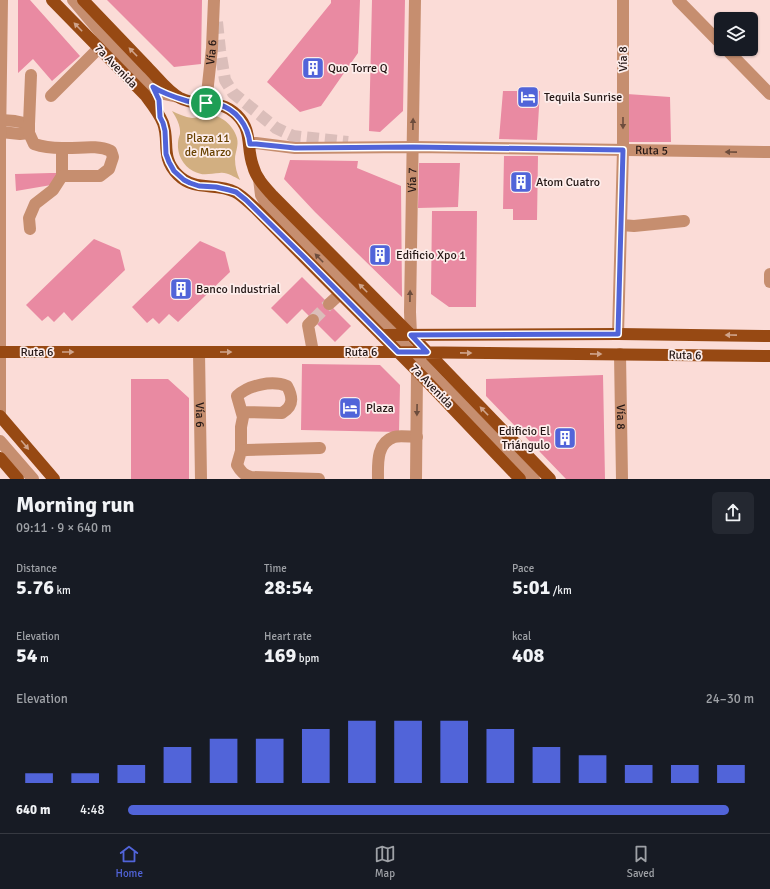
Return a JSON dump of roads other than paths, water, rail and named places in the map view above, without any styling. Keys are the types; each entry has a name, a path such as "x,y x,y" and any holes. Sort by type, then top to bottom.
{"main road":[{"name":"7a Avenida","path":"52,0 145,95 163,123 165,131 166,154 169,162 178,175 190,183 199,186 222,188 236,192 241,196 418,371 520,479"},
{"name":"7a Avenida","path":"83,0 178,97 187,101 218,104 237,115 246,127 250,144 252,165 259,179 273,196 411,335 550,479"},
{"name":"Ruta 6","path":"381,335 618,334 770,336"},
{"name":"Ruta 6","path":"0,352 427,352 770,356"},
{"path":"0,416 54,479"},
{"path":"0,458 18,479"}],"street":[{"path":"0,416 0,133 2,0"},
{"path":"73,0 100,32 153,87 164,94 178,97"},
{"name":"Vía 7","path":"411,335 410,312 415,0"},
{"name":"Vía 8","path":"618,334 623,150 623,0"},
{"path":"678,0 714,37"},
{"name":"Vía 6","path":"214,1 216,15"},
{"name":"Vía 6","path":"206,103 212,48 214,1"},
{"path":"51,96 99,48"},
{"path":"733,56 770,94"},
{"path":"31,75 29,128 34,144 44,147 62,148 101,147 111,151 113,157 109,170 100,176 62,176"},
{"path":"153,87 159,100 160,117"},
{"path":"0,133 20,134 29,128"},
{"name":"Ruta 5","path":"348,142 365,147"},
{"name":"Ruta 5","path":"250,144 295,148 413,147 770,152"},
{"path":"30,229 29,218 35,204 52,190 62,176 62,148"},
{"path":"259,179 261,195 265,202 534,479"},
{"path":"241,196 251,197 265,202"},
{"path":"621,225 634,226 684,221"},
{"path":"770,274 770,282"},
{"path":"329,304 340,294"},
{"path":"313,320 308,325 313,352"},
{"name":"Vía 6","path":"199,352 200,479"},
{"name":"Vía 8","path":"620,354 622,479"},
{"path":"416,479 418,371"},
{"path":"242,412 241,451 237,465 245,475 251,477 319,479"},
{"path":"378,479 378,454 384,444 394,437 417,437"},
{"path":"0,441 33,479"},
{"path":"241,451 320,448"}],"tunnel":[{"path":"217,22 225,80 233,93 276,128 293,136 348,142"},
{"path":"313,320 329,304"}],"place":[{"name":"Quo Torre Q","path":"313,68"},
{"name":"Tequila Sunrise","path":"528,97"},
{"name":"Atom Cuatro","path":"521,182"},
{"name":"Edificio Xpo 1","path":"380,255"},
{"name":"Banco Industrial","path":"181,289"},
{"name":"Plaza","path":"350,408"},
{"name":"Edificio El Triángulo","path":"565,438"}],"park label":[{"name":"Plaza 11 de Marzo","path":"208,145"}]}
